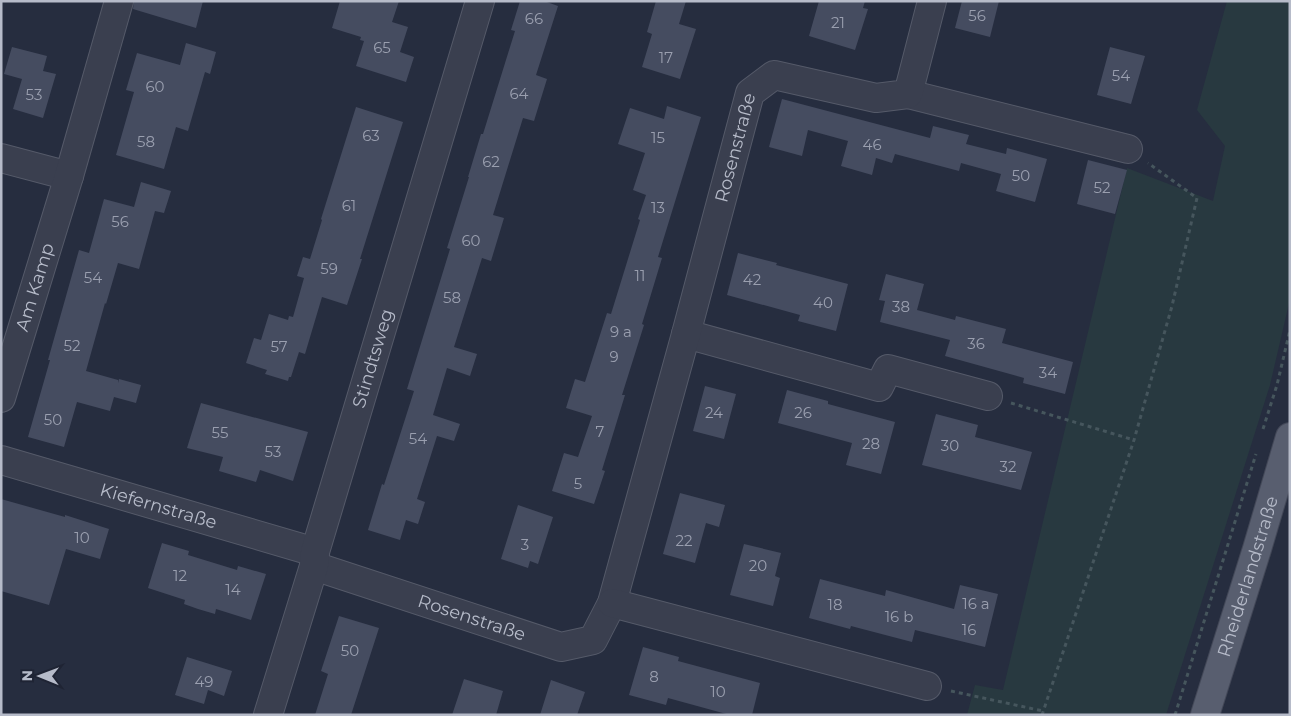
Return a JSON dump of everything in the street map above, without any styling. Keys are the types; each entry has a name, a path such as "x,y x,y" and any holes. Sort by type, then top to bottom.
{"main road":[{"name":"Rheiderlandstraße","path":"1205,715 1290,437"}],"street":[{"name":"Am Kamp","path":"1,398 69,176 119,1"},
{"name":"Stindtsweg","path":"268,715 480,1"},
{"path":"908,94 932,1"},
{"name":"Rosenstraße","path":"314,559 561,647 593,640 612,603 750,93 774,75 876,98 908,94 1128,149"},
{"path":"1,158 69,176"},
{"path":"686,334 879,386 888,369 988,396"},
{"name":"Kiefernstraße","path":"1,460 314,559"},
{"path":"612,603 927,686"}],"path":[{"path":"927,686 1043,713 1134,440 1172,306 1196,198 1128,149"},
{"path":"1262,432 1277,385 1290,330"},
{"path":"988,396 1134,440"},
{"path":"1175,715 1257,451"}],"shaded area":[{"path":"1227,1 1290,1 1290,299 1270,385 1166,715 967,715 975,685 1003,690 1127,168 1213,201 1225,146 1197,110"}],"building":[{"path":"134,1 203,1 196,28 133,9"},
{"path":"340,1 399,1 392,22 408,27 400,52 414,57 406,82 356,66 364,41 360,40 361,37 332,28"},
{"path":"520,1 544,1 558,6 536,75 547,79 534,121 523,118 493,215 504,218 491,261 482,258 454,347 477,354 470,376 447,368 433,415 460,424 454,441 437,436 417,499 425,502 418,524 406,520 400,540 368,530 414,391 407,389 450,249 447,248 468,177 515,31 511,30"},
{"path":"656,1 686,1 679,24 696,29 680,79 642,67 652,34 647,32"},
{"path":"819,1 865,1 863,8 868,9 855,50 809,36"},
{"path":"962,1 999,1 990,37 955,28"},
{"path":"186,43 216,52 210,74 205,72 188,131 176,127 164,169 116,155 134,92 126,90 137,53 180,65"},
{"path":"12,47 47,56 43,71 56,74 43,118 13,109 22,79 4,74"},
{"path":"1110,47 1145,56 1131,104 1097,95"},
{"path":"782,99 930,138 933,126 969,135 966,144 1006,154 1007,148 1047,159 1035,202 996,191 1001,174 961,163 959,171 895,154 892,163 876,158 872,175 841,166 848,141 808,130 802,156 769,147"},
{"path":"667,106 701,117 658,257 662,258 622,395 625,395 602,470 605,471 594,504 552,491 564,453 578,457 592,416 566,408 575,379 585,382 607,313 611,314 646,195 633,190 645,153 618,144 630,108 664,119"},
{"path":"356,107 403,122 347,305 322,297 305,354 299,352 288,381 265,374 267,370 246,363 254,338 261,340 269,314 288,320 289,316 293,317 304,278 297,276 303,257 310,259"},
{"path":"1088,160 1127,170 1115,214 1077,204"},
{"path":"141,182 171,191 164,213 155,211 139,269 118,263 86,371 118,380 118,383 119,379 141,385 136,403 114,397 110,411 77,402 64,447 28,437 79,250 89,253 104,199 134,207"},
{"path":"738,253 848,284 836,331 798,321 800,315 727,295"},
{"path":"886,274 924,284 917,310 955,320 956,316 1006,329 1002,343 1073,362 1065,394 1023,383 1024,378 945,356 950,340 880,322 885,301 879,300"},
{"path":"705,386 736,394 724,439 693,431"},
{"path":"787,390 828,401 828,404 895,422 881,474 846,465 852,443 778,423"},
{"path":"201,403 308,432 293,481 260,470 256,482 219,471 223,457 187,448"},
{"path":"936,414 978,425 975,437 1032,452 1021,490 922,465"},
{"path":"680,493 725,505 719,527 706,523 695,563 663,554"},
{"path":"1,499 65,517 65,515 109,529 100,559 66,549 49,605 1,591"},
{"path":"518,505 553,517 538,564 530,561 528,568 501,559"},
{"path":"162,543 189,551 188,555 237,570 238,566 266,574 251,620 216,609 215,614 198,609 184,604 185,600 148,588"},
{"path":"744,544 781,553 775,576 780,578 773,606 730,595"},
{"path":"820,579 885,596 886,590 954,609 960,585 998,594 985,647 915,630 912,642 851,626 850,629 809,618"},
{"path":"339,616 379,628 351,715 315,715 328,674 321,671"},
{"path":"643,647 679,657 678,661 760,683 752,715 730,715 668,698 666,705 629,695"},
{"path":"187,657 232,671 224,696 208,690 204,704 175,695"},
{"path":"464,679 503,691 496,715 452,715"},
{"path":"551,680 585,692 577,715 540,715"}]}
